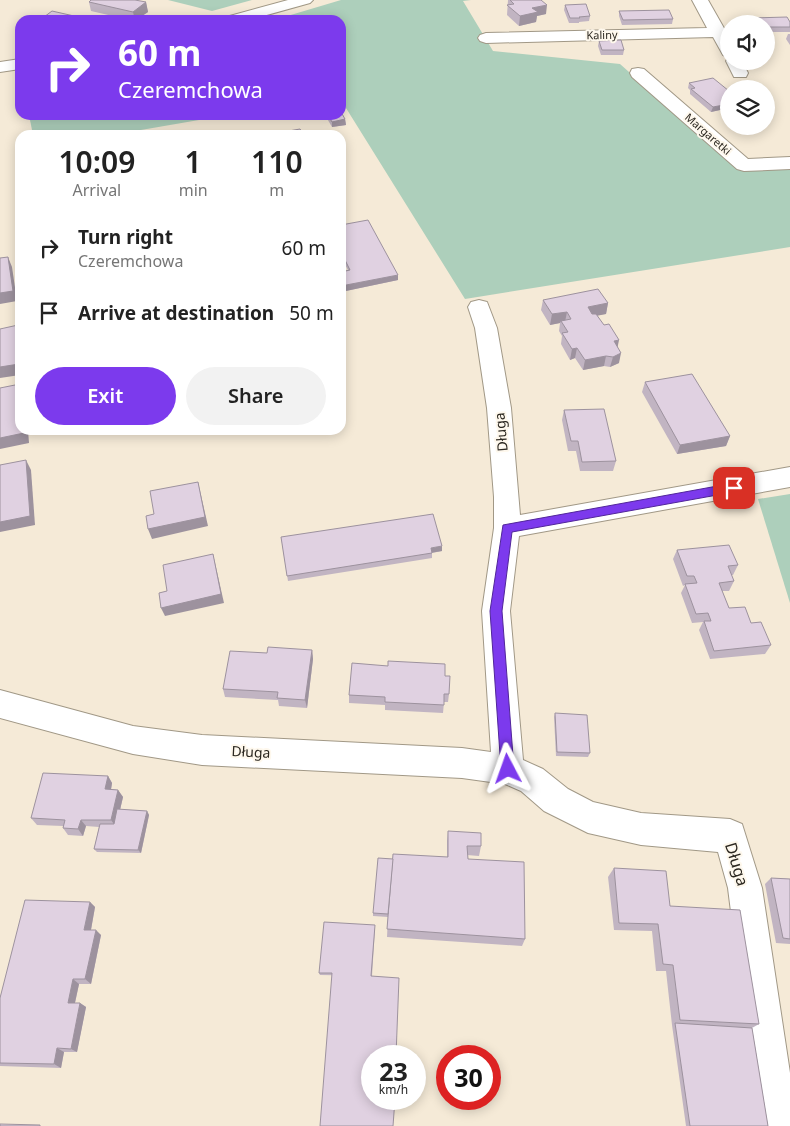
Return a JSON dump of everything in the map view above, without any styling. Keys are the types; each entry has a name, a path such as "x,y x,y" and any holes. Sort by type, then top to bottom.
{"street":[{"path":"264,15 305,0"},
{"path":"700,0 720,36"},
{"name":"Kaliny","path":"486,38 718,32"},
{"path":"0,67 15,65"},
{"name":"Margaretki","path":"638,73 744,165 790,163"},
{"name":"Długa","path":"479,307 486,328 499,408 507,497 507,528 496,611 508,769"},
{"path":"507,528 790,477"},
{"name":"Długa","path":"0,704 133,740 202,750 462,763 508,769 532,780 556,800 588,817 641,829 730,836 745,888 778,1126"}],"green space":[{"path":"168,0 252,0 212,11"},
{"path":"341,0 471,0 463,1 493,51 620,64 736,167 790,164 790,247 465,299 346,108 346,15 291,15"},
{"path":"30,120 199,120 141,130 32,130"},
{"path":"790,494 790,603 758,499"}],"building":[{"path":"91,0 135,0 146,2 133,12 89,2"},
{"path":"510,0 541,0 547,5 532,8 538,12 520,16 507,5 514,4"},
{"path":"586,4 590,16 570,18 565,5"},
{"path":"669,10 673,19 623,20 619,11"},
{"path":"52,11 70,15 47,15"},
{"path":"775,17 787,17 790,27 775,27"},
{"path":"621,40 624,50 602,50 599,41"},
{"path":"713,78 720,84 720,106 713,107 691,89 695,88 689,83"},
{"path":"368,220 398,275 346,285 346,271 350,270 346,262 346,224"},
{"path":"8,257 13,291 0,293 0,258"},
{"path":"598,289 608,303 588,307 592,314 596,314 604,325 609,324 619,340 614,341 621,353 613,357 606,356 585,360 577,348 572,349 562,333 568,332 561,321 571,319 567,312 552,314 543,300"},
{"path":"15,326 15,365 0,367 0,329"},
{"path":"692,374 730,436 680,445 645,382"},
{"path":"15,385 15,435 0,438 0,388"},
{"path":"604,409 616,461 582,462 578,441 571,441 564,410"},
{"path":"26,460 30,516 0,522 0,465"},
{"path":"198,482 205,517 148,529 146,516 154,514 150,491"},
{"path":"433,514 442,546 431,548 432,553 287,576 281,537"},
{"path":"729,545 738,565 728,566 734,581 719,583 729,608 745,607 751,623 761,622 771,645 714,651 704,621 711,621 708,613 696,614 685,584 697,583 694,576 687,576 677,550"},
{"path":"213,554 221,594 161,608 159,593 167,591 163,565"},
{"path":"268,647 312,650 305,700 277,698 278,692 223,689 230,651 267,653"},
{"path":"388,661 445,664 445,676 450,676 449,694 444,694 444,705 385,702 385,697 349,695 352,663 388,666"},
{"path":"555,713 587,715 590,753 557,752"},
{"path":"43,773 108,776 105,789 118,790 111,820 81,820 78,829 63,828 65,820 31,818"},
{"path":"117,809 147,811 138,850 94,849 100,824 114,824"},
{"path":"448,831 481,833 481,846 467,846 468,859 524,862 525,939 387,929 393,854 448,857"},
{"path":"378,858 393,859 388,914 373,913"},
{"path":"614,868 666,871 670,906 740,910 759,1024 680,1020 673,965 663,964 658,924 619,923"},
{"path":"771,878 790,879 790,939 783,938"},
{"path":"25,900 90,902 84,930 96,930 85,979 73,979 68,1003 80,1003 71,1049 57,1048 54,1064 0,1063 0,998"},
{"path":"324,922 375,925 371,976 399,978 396,1045 361,1045 361,1110 394,1110 393,1126 320,1126 332,973 319,973"},
{"path":"675,1023 752,1028 768,1126 690,1126"},
{"path":"0,1124 40,1125 40,1126 0,1126"}],"route":[{"path":"508,769 496,611 503,575 507,528 734,488"}]}
